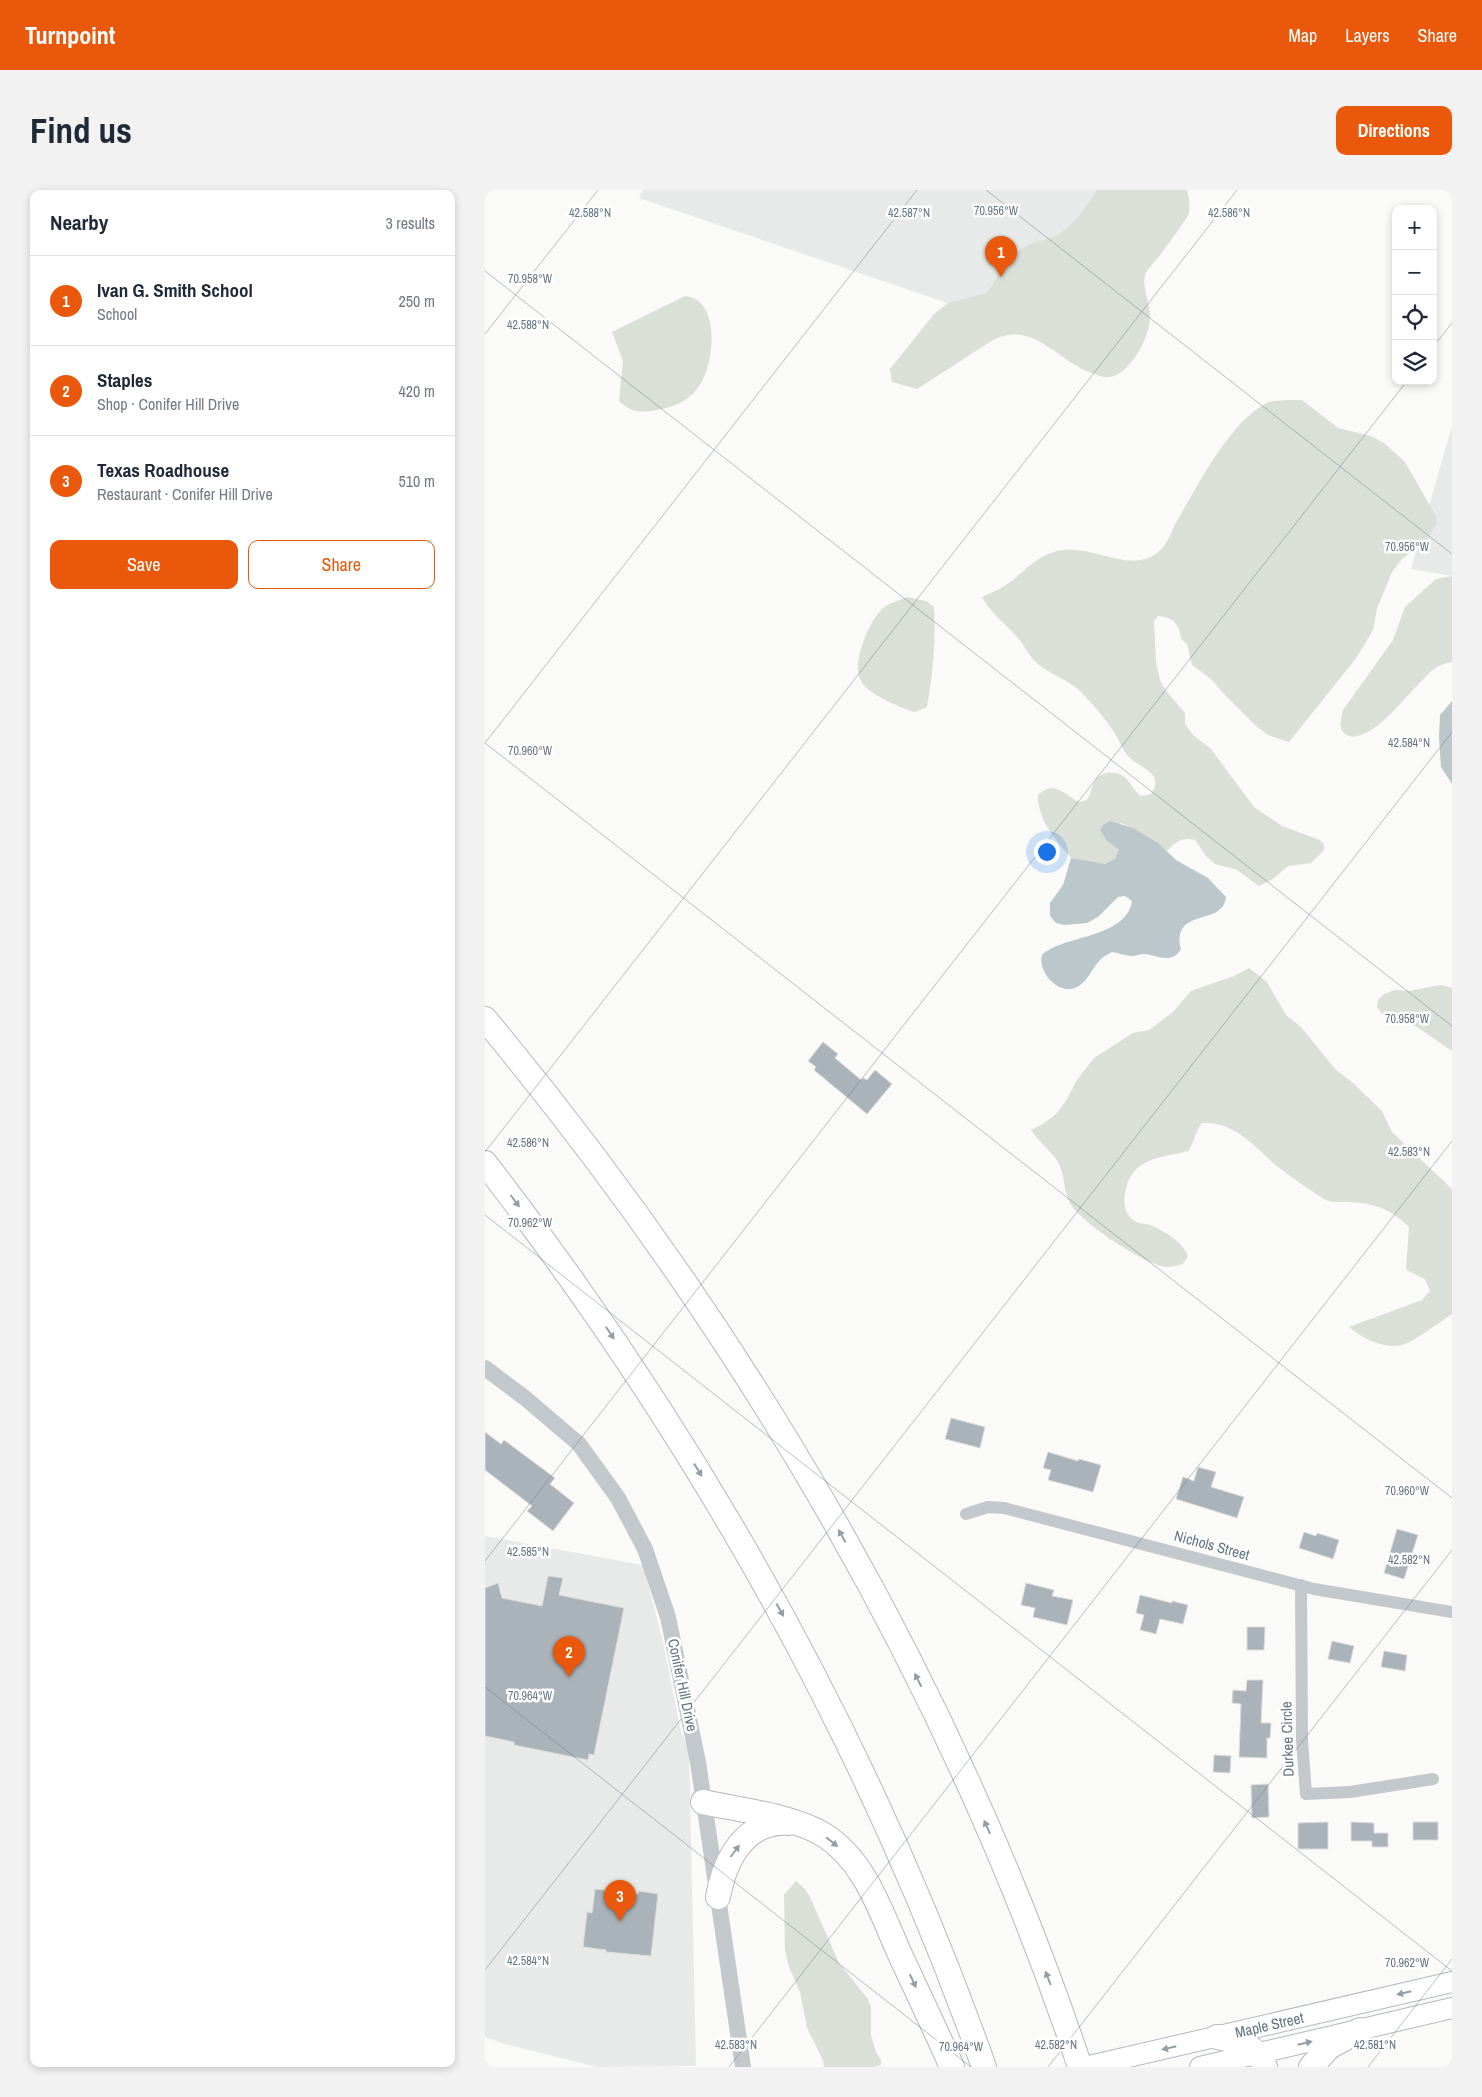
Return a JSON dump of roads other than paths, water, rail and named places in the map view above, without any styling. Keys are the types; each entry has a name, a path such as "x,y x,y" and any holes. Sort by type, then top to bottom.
{"highway":[{"path":"485,1019 589,1149 658,1243 753,1387 814,1486 898,1640 948,1741 1014,1891 1080,2067"},
{"path":"485,1163 552,1251 616,1341 707,1483 767,1588 818,1681 882,1814 912,1882 984,2067"},
{"path":"703,1802 764,1814 797,1824 825,1836 843,1850 858,1868 869,1887 951,2067"},
{"path":"718,1896 721,1880 729,1860 741,1843 767,1826 786,1823 797,1824"},
{"path":"1311,2067 1329,2047 1360,2030"},
{"path":"1217,2037 1244,2043 1261,2060"}],"main road":[{"name":"Maple Street","path":"1085,2067 1452,1982"},
{"name":"Maple Street","path":"1200,2067 1261,2060 1360,2030 1452,2008"}],"street":[{"name":"Conifer Hill Drive","path":"485,1368 525,1398 579,1444 618,1498 645,1549 668,1617 698,1762 743,2067"},
{"name":"Nichols Street","path":"966,1514 988,1507 1004,1508 1301,1585 1452,1612"},
{"name":"Durkee Circle","path":"1301,1585 1302,1740 1306,1794 1350,1792 1433,1779"}],"place":[{"name":"Ivan G. Smith School","path":"1001,277"},
{"name":"Staples","path":"569,1677"},
{"name":"Texas Roadhouse","path":"620,1921"}]}
